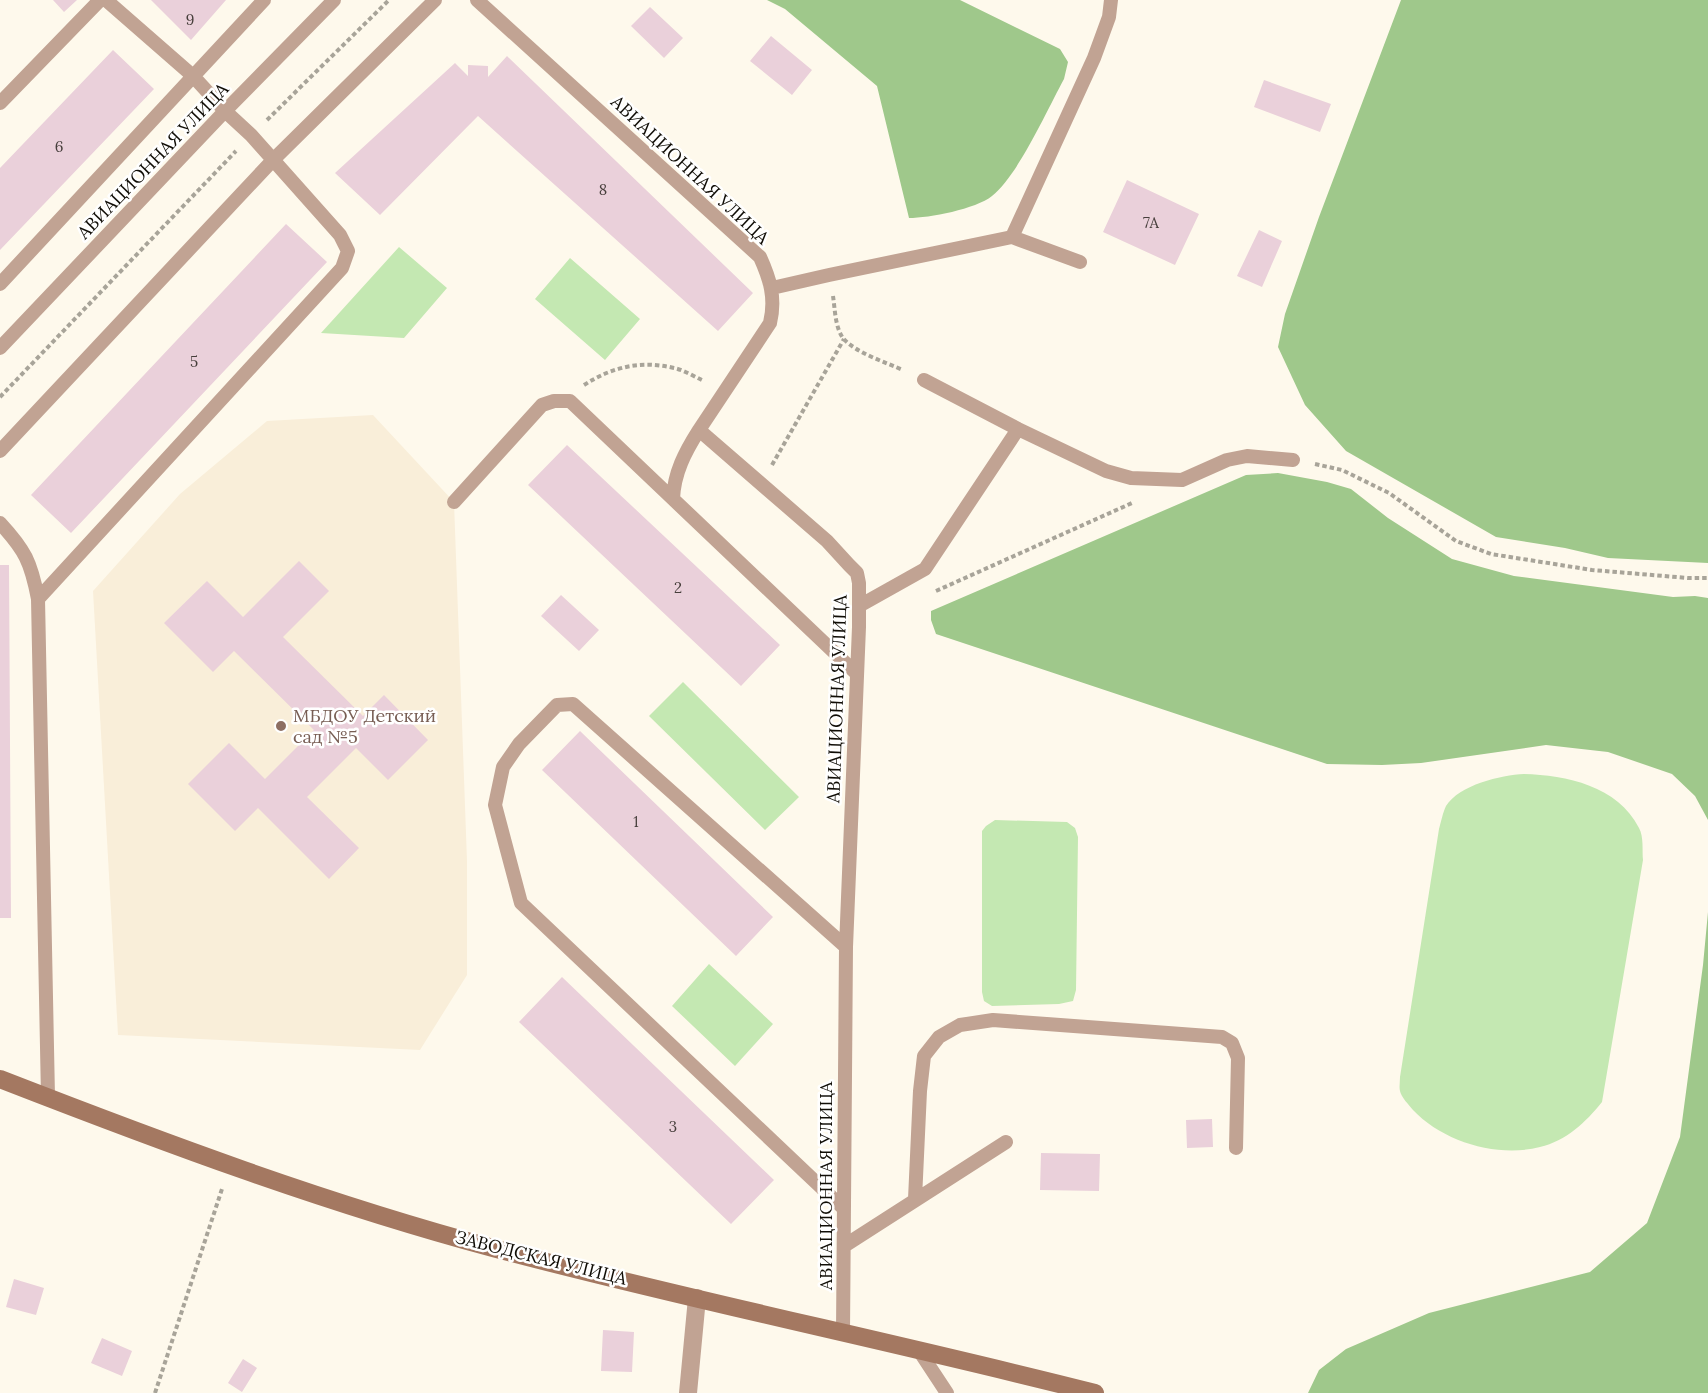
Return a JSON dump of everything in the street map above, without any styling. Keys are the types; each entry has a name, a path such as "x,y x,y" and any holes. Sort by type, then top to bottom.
{"street":[{"name":"ЗАВОДСКАЯ УЛИЦА","path":"0,1078 231,1166 492,1248 918,1349 1087,1392"},
{"path":"688,1393 697,1298"}],"lane":[{"path":"0,103 100,0"},
{"path":"38,599 342,268 348,251 340,235 251,135 193,76 106,0"},
{"path":"0,284 264,0"},
{"name":"АВИАЦИОННАЯ УЛИЦА","path":"0,348 334,0"},
{"path":"0,451 273,160 435,0"},
{"name":"АВИАЦИОННАЯ УЛИЦА","path":"477,0 760,257 772,288 773,311 770,323 699,430 828,541 857,573 859,606 846,947 842,1207 843,1332"},
{"path":"1012,237 1094,58 1109,17 1111,0"},
{"path":"772,288 829,274 1012,237 1080,262"},
{"path":"924,380 1106,471 1131,478 1182,480 1227,460 1247,456 1293,460"},
{"path":"453,501 542,405 554,401 570,401 857,674"},
{"path":"859,606 925,569 1018,429"},
{"path":"673,499 679,467 699,430"},
{"path":"0,523 21,545 34,574 38,599 48,1097"},
{"path":"842,1207 520,903 495,805 502,767 519,744 557,705 573,704 846,947"},
{"path":"915,1199 924,1056 939,1037 960,1025 993,1020 1222,1037 1232,1043 1238,1058 1236,1148"},
{"path":"844,1246 1006,1142"},
{"path":"918,1349 947,1393"}],"path":[{"path":"0,397 251,135 389,0"},
{"path":"829,274 839,327 844,339 855,348 924,380"},
{"path":"762,484 844,339"},
{"path":"570,401 581,387 604,373 638,364 675,368 725,391"},
{"path":"1293,460 1342,470 1389,493 1456,542 1491,554 1592,570 1708,578"},
{"path":"934,592 1138,500"},
{"path":"155,1393 213,1213 231,1166"}],"shaded area":[{"name":"МБДОУ Детский сад №5","path":"373,415 454,502 467,861 467,975 420,1050 118,1035 93,591 180,494 267,421"}],"green space":[{"path":"767,0 960,0 1060,49 1068,62 1064,79 1022,157 1002,186 992,196 975,205 952,212 909,218 877,86 785,9"},
{"path":"1401,0 1708,0 1708,563 1608,558 1565,548 1496,537 1346,451 1305,405 1278,347 1285,314"},
{"path":"399,247 447,288 404,338 321,333"},
{"path":"570,258 640,319 605,360 535,299"},
{"path":"1278,473 1351,489 1388,518 1452,559 1514,576 1673,597 1708,598 1708,820 1695,796 1672,774 1608,752 1546,745 1421,763 1327,764 936,634 931,620 931,611 1246,475"},
{"path":"683,682 799,797 765,830 649,716"},
{"path":"1524,774 1573,780 1604,793 1618,802 1630,814 1641,832 1643,860 1602,1102 1589,1117 1567,1135 1549,1144 1524,1150 1489,1149 1455,1139 1425,1121 1402,1096 1400,1077 1439,829 1445,808 1460,792 1470,787 1504,776"},
{"path":"995,820 1067,822 1075,828 1078,837 1076,990 1073,1001 1059,1004 992,1006 984,1001 982,992 982,831"},
{"path":"1708,912 1708,1393 1308,1393 1319,1370 1346,1349 1429,1313 1590,1272 1647,1223 1680,1137"},
{"path":"709,964 773,1024 735,1066 672,1006"}],"building":[{"path":"53,0 77,0 64,12"},
{"path":"151,0 226,0 191,40"},
{"path":"650,7 683,38 664,58 631,26"},
{"path":"771,36 812,70 792,95 750,61"},
{"path":"113,50 154,89 0,250 0,168"},
{"path":"507,56 753,293 718,331 478,116 380,215 335,173 455,63 468,76 468,65 488,66 488,77"},
{"path":"1264,80 1331,104 1320,132 1254,107"},
{"path":"1127,180 1199,214 1175,265 1103,232"},
{"path":"286,224 327,262 71,533 31,495"},
{"path":"1259,230 1282,241 1262,287 1237,276"},
{"path":"567,445 780,645 741,686 528,485"},
{"path":"299,561 329,591 283,637 363,716 384,695 428,740 388,780 356,748 307,797 359,848 329,879 258,808 235,831 188,784 229,743 265,779 314,730 234,651 213,672 164,623 207,581 243,617"},
{"path":"0,565 9,565 11,918 0,918"},
{"path":"561,595 599,630 579,651 541,616"},
{"path":"580,731 773,917 736,956 542,770"},
{"path":"562,977 774,1180 731,1224 519,1022"},
{"path":"1212,1119 1213,1147 1187,1148 1186,1120"},
{"path":"1041,1153 1100,1154 1099,1191 1040,1190"},
{"path":"14,1279 44,1288 36,1315 6,1307"},
{"path":"603,1330 634,1332 632,1372 601,1371"},
{"path":"102,1338 132,1351 122,1376 91,1363"},
{"path":"243,1359 257,1368 242,1392 228,1383"}],"place":[{"name":"МБДОУ Детский сад №5","path":"281,726"}]}
